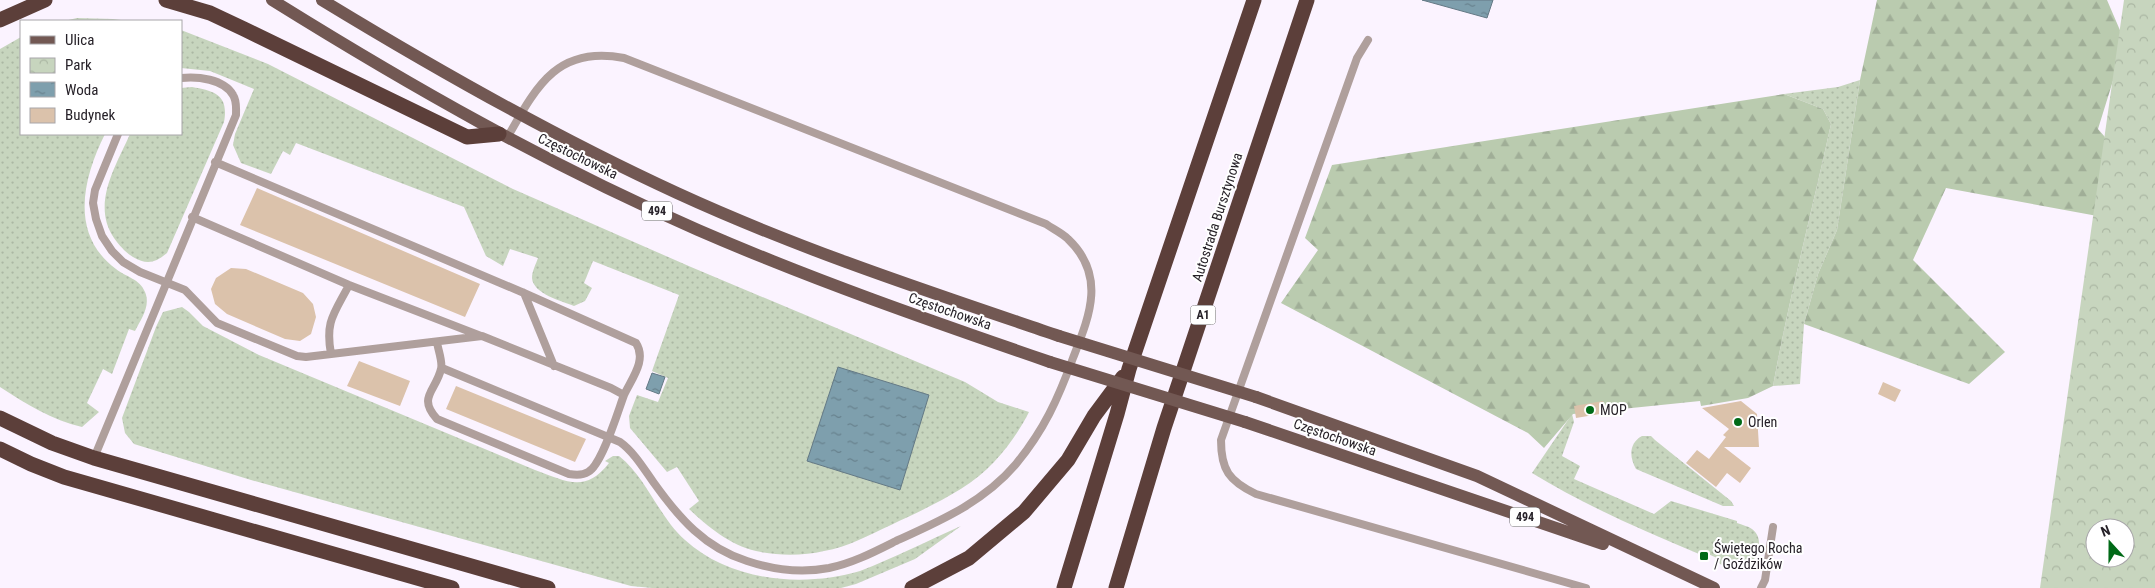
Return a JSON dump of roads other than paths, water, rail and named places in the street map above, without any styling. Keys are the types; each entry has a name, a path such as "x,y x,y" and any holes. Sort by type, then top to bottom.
{"highway":[{"path":"0,20 45,0"},
{"path":"166,0 210,14 244,29 467,137 503,136"},
{"path":"1064,588 1129,370 1254,0"},
{"name":"Autostrada Bursztynowa","path":"1116,588 1164,428 1307,0"},
{"path":"912,588 969,558 1024,512 1068,460 1094,416 1129,370"},
{"path":"0,418 52,443 94,458 548,588"},
{"path":"0,449 31,464 64,476 452,588"}],"main road":[{"name":"Częstochowska","path":"272,0 381,68 503,136 696,229 811,277 1050,362 1245,422 1656,561"},
{"name":"Częstochowska","path":"322,0 389,41 520,115 677,193 836,260 1059,336 1256,397 1478,476 1714,588"}],"lane":[{"path":"1368,40 1357,58 1224,431 1221,448 1224,468 1237,483 1256,494 1586,588"},
{"path":"442,368 609,437 626,446 684,522 704,540 719,549 747,561 784,570 808,570 851,562 968,506 1015,465 1046,424 1090,314 1092,295 1090,276 1084,260 1068,239 1046,224 624,58 604,54 588,55 560,67 546,77 503,136"},
{"path":"94,458 165,282 236,115 236,103 233,94 222,85 205,78 182,78"},
{"path":"118,135 95,190 93,204 102,236 123,262 185,290 217,323 297,356 306,357 482,336"},
{"path":"215,162 524,293 636,343 641,351 640,362 624,395 609,437 594,468 587,473 579,475 569,474 442,422 432,414 428,400 442,368 437,342"},
{"path":"192,217 349,285 482,336 624,395"},
{"path":"331,354 328,336 330,323 349,285"},
{"path":"524,293 554,366"},
{"path":"1761,588 1765,580 1773,527"}],"water":[{"path":"1422,0 1493,0 1487,18"},
{"path":"838,367 929,395 900,490 807,461"},
{"path":"652,373 665,377 659,394 646,389"}],"place":[{"name":"MOP","path":"1590,410"},
{"name":"Orlen","path":"1738,422"},
{"name":"Świętego Rocha / Goździków","path":"1704,556"}]}
